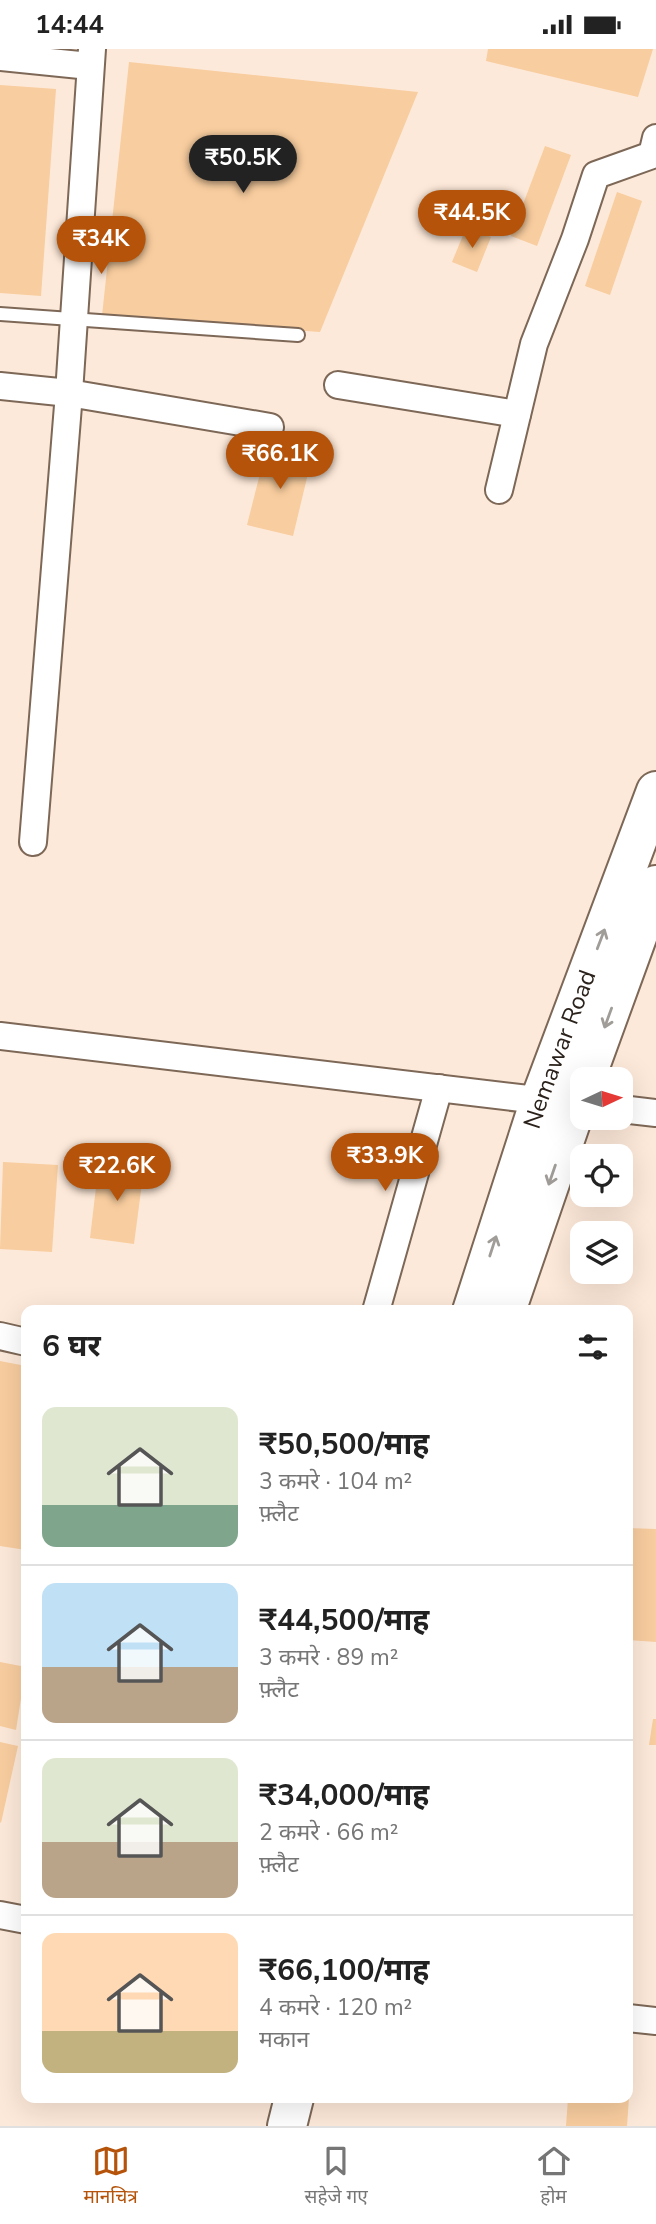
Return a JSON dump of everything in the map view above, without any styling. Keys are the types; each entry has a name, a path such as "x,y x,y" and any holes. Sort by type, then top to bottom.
{"highway":[{"name":"Nemawar Road","path":"582,1067 656,791"},
{"name":"Nemawar Road","path":"585,1067 654,894"},
{"name":"Nemawar Road","path":"475,1305 570,1104"},
{"name":"Nemawar Road","path":"508,1305 570,1109"},
{"path":"260,2126 266,2103"},
{"path":"286,2126 293,2103"}],"street":[{"path":"0,57 91,58 69,393 33,842"},
{"path":"499,490 534,344 575,239 596,175 652,155 656,138"},
{"path":"338,385 517,414"},
{"path":"0,386 69,393 270,427"},
{"path":"0,1036 439,1087 570,1096"},
{"path":"378,1305 439,1087"},
{"path":"634,1110 656,1113"},
{"path":"0,1336 21,1341"},
{"path":"0,1915 21,1919"},
{"path":"633,2019 656,2021"}],"lane":[{"path":"0,314 298,335"}],"building":[{"path":"488,49 653,49 638,97 486,61"},
{"path":"129,62 418,92 320,332 102,316"},
{"path":"0,85 56,89 41,296 0,293"},
{"path":"545,146 571,155 537,246 511,236"},
{"path":"617,192 642,201 610,295 585,286"},
{"path":"466,228 491,237 477,272 452,262"},
{"path":"267,446 312,457 293,536 247,525"},
{"path":"3,1162 58,1165 52,1252 0,1249"},
{"path":"99,1162 144,1168 134,1244 90,1238"},
{"path":"0,1361 21,1365 21,1549 0,1546"},
{"path":"633,1528 656,1529 656,1642 633,1640"},
{"path":"0,1662 21,1666 21,1698 16,1730 0,1726"},
{"path":"653,1719 656,1719 656,1745 649,1745"},
{"path":"0,1742 18,1746 1,1823 0,1822"},
{"path":"568,2103 629,2103 627,2126 566,2126"}]}
